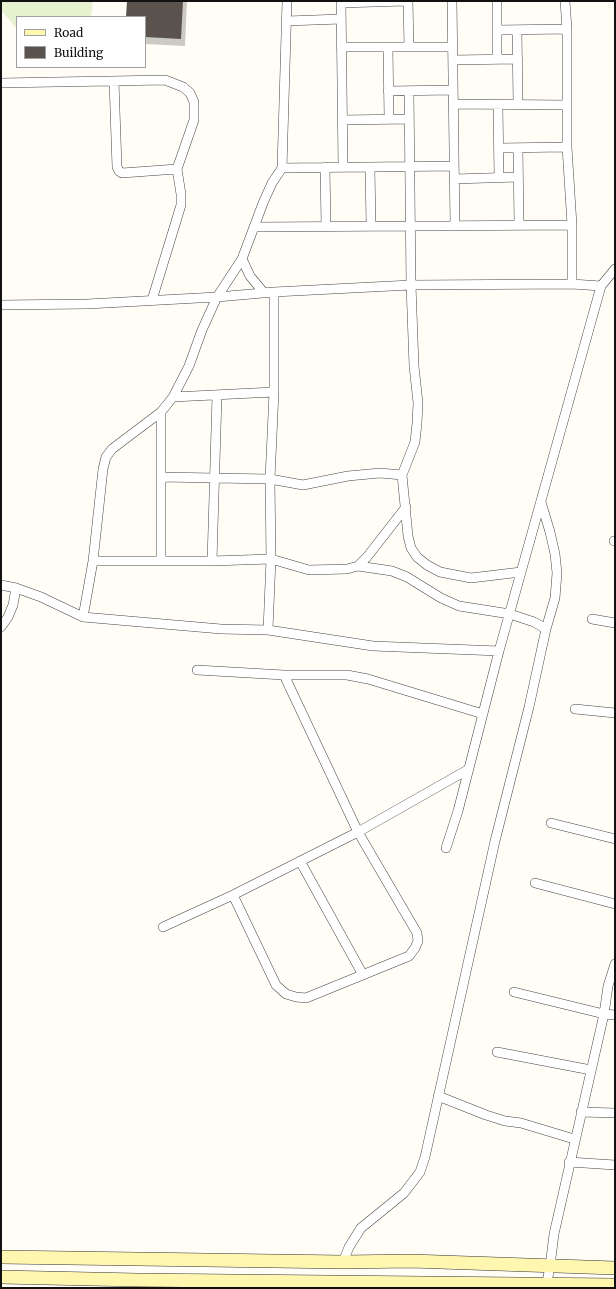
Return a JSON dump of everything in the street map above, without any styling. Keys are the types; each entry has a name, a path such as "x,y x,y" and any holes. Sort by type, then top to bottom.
{"street":[{"path":"83,617 93,561 103,469 106,457 112,450 161,412 173,397 189,366 202,330 217,297 242,259 263,202 272,183 282,168 287,1"},
{"path":"343,167 341,2 406,1 409,47"},
{"path":"452,1 455,226"},
{"path":"497,1 497,59"},
{"path":"565,1 567,29 567,147 572,225 572,284"},
{"path":"287,21 341,19"},
{"path":"497,30 567,29"},
{"path":"517,30 518,105"},
{"path":"341,47 452,47"},
{"path":"388,47 389,119"},
{"path":"453,60 518,59"},
{"path":"1,82 165,80 184,87 190,93 194,102 194,120 177,170 181,194 181,205 152,300"},
{"path":"114,81 117,167 119,171 122,173 177,170"},
{"path":"388,91 453,90"},
{"path":"409,91 411,285 418,423 415,442 402,475 408,536 411,548 417,557 427,565 440,572 471,578 521,572"},
{"path":"453,104 567,105"},
{"path":"498,105 499,178"},
{"path":"342,120 409,119"},
{"path":"499,148 567,147"},
{"path":"518,148 519,226"},
{"path":"282,168 454,166"},
{"path":"326,167 326,226"},
{"path":"370,167 370,226"},
{"path":"454,179 518,177"},
{"path":"255,226 572,225"},
{"path":"242,259 250,276 264,293"},
{"path":"446,848 458,811 499,651 602,286 615,269"},
{"path":"1,305 87,304 411,285 572,284 602,286"},
{"path":"268,630 271,559 270,479 274,392 274,292"},
{"path":"173,397 274,392"},
{"path":"212,561 217,396"},
{"path":"161,412 161,561"},
{"path":"161,477 270,479 303,485 348,476 380,473 402,475"},
{"path":"343,1262 349,1247 361,1228 404,1193 420,1172 425,1157 495,842 529,707 546,629 555,598 557,573 550,532 541,502"},
{"path":"358,566 367,557 406,507"},
{"path":"93,561 212,561 271,559 309,570 347,569 358,566 392,571 407,577 441,598 460,606 510,614 534,622 546,629"},
{"path":"1,585 16,588 41,597 83,617 221,629 268,630 374,646 499,651"},
{"path":"1,627 8,617 13,605 16,588"},
{"path":"592,619 615,623"},
{"path":"197,670 284,675 354,676 483,714"},
{"path":"233,895 276,985 286,994 306,998 409,956 418,941 417,934 358,832 284,675"},
{"path":"575,709 615,713"},
{"path":"163,927 233,895 358,832 469,769"},
{"path":"551,823 615,839"},
{"path":"300,861 363,974"},
{"path":"534,883 615,904"},
{"path":"547,1287 554,1234 574,1139 604,1014 608,986 615,964"},
{"path":"514,992 604,1014 615,1015"},
{"path":"497,1052 590,1070"},
{"path":"438,1096 486,1116 521,1123 574,1139"},
{"path":"581,1112 615,1113"},
{"path":"570,1162 615,1165"},
{"path":"1,1257 343,1262 411,1261 615,1268"},
{"path":"1,1277 137,1284 547,1287 599,1287 615,1285"}],"green space":[{"path":"1,1 93,1 91,16 16,16 16,28 1,10"}],"building":[{"path":"127,1 183,1 181,39 146,37 146,16 126,16"}]}
